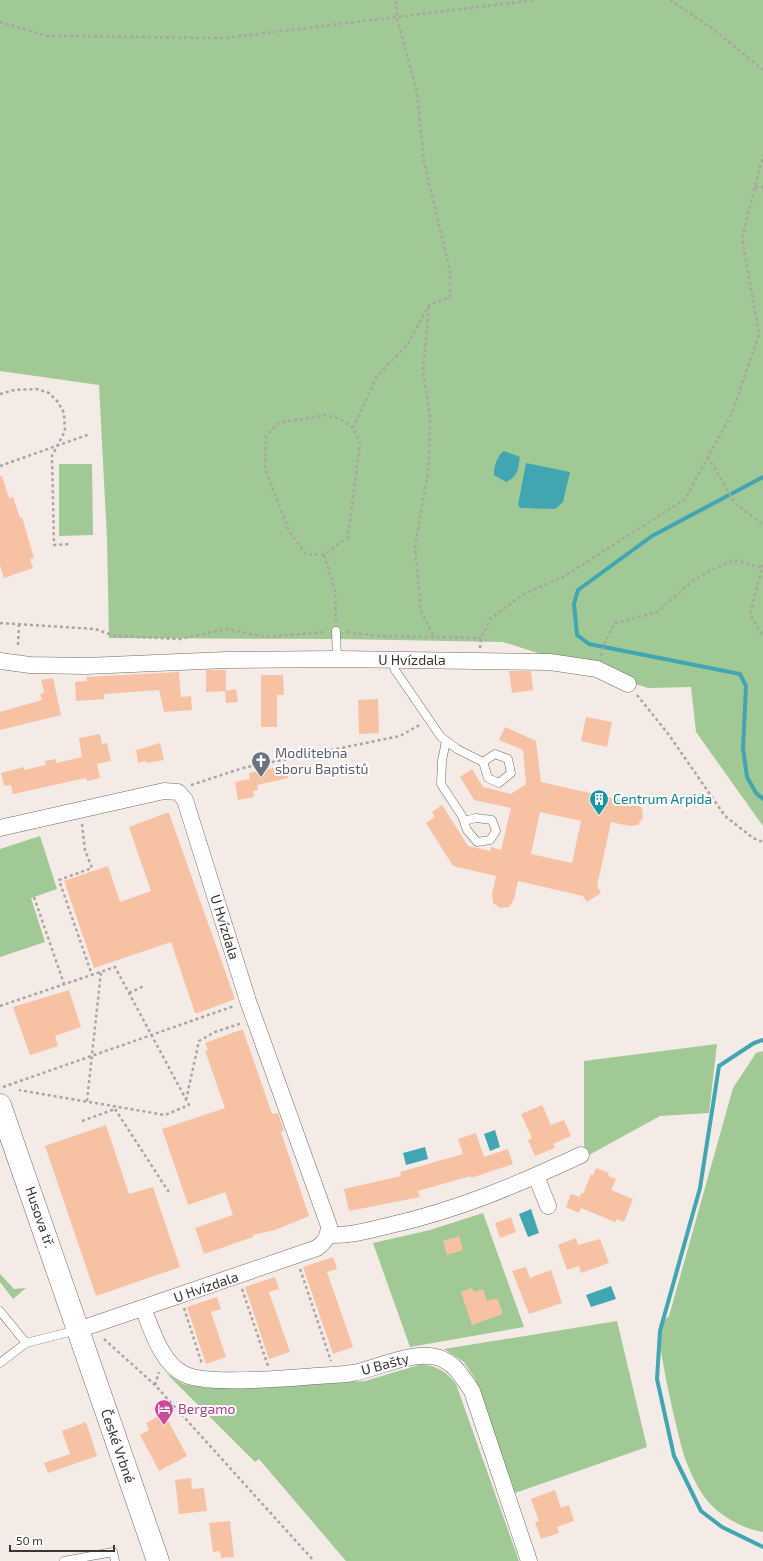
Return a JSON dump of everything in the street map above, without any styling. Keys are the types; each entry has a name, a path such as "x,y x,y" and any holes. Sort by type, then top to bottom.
{"street":[{"name":"U Hvízdala","path":"0,661 30,664 86,666 226,660 336,659 550,662 597,669 628,684"},
{"path":"0,828 164,791 178,792"},
{"name":"U Hvízdala","path":"78,1330 317,1248 324,1242 328,1235 329,1226 326,1216 254,1019 185,800 178,792"},
{"name":"Husova tř.","path":"0,1104 5,1132 78,1330"},
{"path":"328,1235 345,1236 428,1217 482,1199 581,1155"},
{"path":"536,1176 548,1206"},
{"name":"U Bašty","path":"143,1308 168,1361 184,1374 206,1379 271,1379 352,1373 404,1358 422,1356 444,1359 459,1372 472,1391 529,1561"},
{"name":"České Vrbné","path":"78,1330 158,1561"}],"lane":[{"path":"336,631 336,659"},
{"path":"391,660 395,670 441,737 457,749 483,762"},
{"path":"446,741 442,762 441,784 462,816 467,830 477,842 490,840 496,831 492,820 476,818 464,821"},
{"path":"0,1310 26,1343"},
{"path":"0,1362 26,1343 78,1330"},
{"path":"64,1561 79,1560 113,1552 115,1561"}],"path":[{"path":"353,428 376,376 407,345 429,305 450,297 450,271 424,162 417,92 397,18 396,0"},
{"path":"0,22 47,36 224,38 536,0"},
{"path":"670,0 713,30 763,70"},
{"path":"479,660 481,638 491,618 524,594 565,576 685,499 732,413 759,335 742,238 763,155"},
{"path":"755,187 763,188"},
{"path":"429,305 423,371 430,416 429,465 415,547 421,611 434,637"},
{"path":"0,394 25,388 37,389 49,393 58,402 64,413 65,431 52,456 54,545 71,544"},
{"path":"327,415 342,420 353,428 360,442 348,537 324,555 306,554 289,531 265,469 266,436 278,423 327,415"},
{"path":"0,466 90,434"},
{"path":"708,457 735,503 763,525"},
{"path":"324,555 335,590 336,631"},
{"path":"597,669 604,644 615,623 657,612 694,580 715,568 735,560 762,566 750,614 763,637"},
{"path":"0,623 95,629 115,636 180,639 226,628 267,637 336,631 380,636 481,638"},
{"path":"18,645 19,625"},
{"path":"628,684 669,735 725,816 753,838 763,842"},
{"path":"178,792 192,784 243,768 400,736 429,719"},
{"path":"78,810 83,828 85,850 92,868 59,880 92,975"},
{"path":"34,897 64,984"},
{"path":"0,1006 115,967 189,1105 165,1115 19,1090"},
{"path":"87,1102 101,972"},
{"path":"129,993 144,986"},
{"path":"0,1089 248,1001"},
{"path":"186,1101 199,1041 215,1032 254,1019"},
{"path":"82,1121 119,1107"},
{"path":"115,1109 170,1194"},
{"path":"295,1256 336,1374"},
{"path":"237,1276 271,1379"},
{"path":"180,1296 206,1379"},
{"path":"104,1339 155,1385 314,1561"}],"green space":[{"path":"0,0 763,0 763,826 696,732 691,687 648,688 503,642 340,639 109,638 107,539 99,385 0,371"},
{"path":"59,464 92,464 93,535 59,536"},
{"path":"40,836 57,889 31,898 45,942 0,957 0,849"},
{"path":"717,1044 709,1113 660,1116 589,1155 584,1146 584,1061"},
{"path":"763,1051 763,1532 745,1527 728,1518 712,1506 697,1485 686,1461 668,1391 659,1332 660,1324 669,1316 733,1088 756,1053"},
{"path":"483,1213 524,1327 410,1347 373,1243 430,1230"},
{"path":"0,1274 14,1289 26,1288 13,1299 0,1282"},
{"path":"617,1321 647,1447 515,1493 475,1379 464,1362 444,1349"},
{"path":"422,1364 441,1370 456,1384 519,1561 346,1561 259,1459 255,1462 166,1373 183,1384 204,1388 365,1381"}],"water":[{"path":"504,451 520,457 518,469 515,475 506,482 494,475 496,462"},
{"path":"526,463 570,472 563,502 555,509 520,508 518,505"},
{"path":"495,1130 500,1147 490,1151 484,1134"},
{"path":"425,1147 428,1159 406,1165 403,1153"},
{"path":"531,1209 539,1233 528,1237 519,1214"},
{"path":"611,1286 616,1299 591,1307 586,1295"}],"building":[{"path":"0,476 2,476 9,498 13,497 20,518 22,517 34,558 30,559 33,568 4,578 0,565"},
{"path":"206,670 226,670 226,691 236,689 238,702 226,703 225,691 206,692"},
{"path":"509,671 531,671 533,690 512,693"},
{"path":"179,672 181,697 191,696 192,710 164,712 159,690 104,694 104,699 76,701 75,682 87,681 86,677"},
{"path":"261,675 283,675 284,695 277,695 277,727 261,727"},
{"path":"53,678 61,715 0,730 0,712 42,700 40,694 44,693 41,680"},
{"path":"378,699 379,733 359,734 358,700"},
{"path":"586,717 612,722 607,747 581,741"},
{"name":"Centrum Arpida","path":"505,727 536,741 541,782 634,803 642,808 643,817 638,825 629,826 611,822 597,886 601,893 587,902 583,896 518,881 514,899 509,907 500,908 493,903 492,894 496,876 453,866 426,823 435,817 432,812 442,805 468,846 490,851 491,847 501,850 511,808 474,800 460,777 472,769 483,787 511,794 526,784 523,750 499,740","holes":["540,812 581,821 572,863 531,854"]},
{"path":"100,734 102,744 107,743 111,761 97,764 100,778 87,781 86,778 13,794 11,785 4,786 1,773 24,767 24,770 46,765 45,761 56,759 56,763 82,757 79,738"},
{"path":"160,743 164,760 138,763 136,750"},
{"path":"286,765 288,778 257,785 258,790 253,791 254,797 238,800 235,782 250,779 249,773"},
{"path":"169,813 235,999 198,1013 195,1013 171,942 94,968 64,881 108,866 120,902 151,891 129,827"},
{"path":"69,990 81,1027 55,1036 58,1046 30,1055 13,1007"},
{"path":"243,1030 272,1114 278,1113 284,1130 281,1132 309,1216 275,1230 253,1235 253,1237 204,1254 195,1228 233,1215 225,1192 188,1205 162,1129 225,1108 205,1051 208,1050 205,1043"},
{"path":"542,1105 551,1125 564,1120 571,1136 553,1144 555,1148 535,1156 528,1140 532,1138 521,1114"},
{"path":"106,1125 129,1194 153,1187 180,1267 96,1296 45,1146"},
{"path":"476,1133 484,1157 508,1149 513,1164 471,1178 471,1176 418,1191 420,1197 349,1211 344,1189 401,1176 400,1172 463,1154 458,1139"},
{"path":"596,1168 609,1173 608,1176 616,1179 611,1190 633,1199 624,1222 617,1219 615,1222 581,1208 579,1213 566,1207 571,1194 580,1197 581,1193 583,1194 591,1174 593,1175"},
{"path":"511,1217 516,1232 500,1238 495,1223"},
{"path":"459,1236 463,1250 447,1255 443,1241"},
{"path":"576,1238 578,1245 600,1239 609,1263 581,1273 579,1266 567,1270 558,1245"},
{"path":"333,1257 337,1269 327,1272 353,1347 333,1354 303,1267"},
{"path":"526,1267 530,1278 551,1270 562,1303 529,1314 512,1271"},
{"path":"275,1277 279,1289 269,1292 290,1352 269,1359 245,1287"},
{"path":"472,1288 474,1292 483,1289 487,1301 497,1298 503,1314 472,1325 461,1292"},
{"path":"217,1297 221,1309 211,1312 226,1357 206,1364 187,1307"},
{"path":"164,1413 187,1456 159,1471 140,1435 149,1430 146,1423"},
{"path":"86,1422 97,1456 48,1473 44,1463 70,1454 62,1431"},
{"path":"191,1478 192,1489 204,1488 207,1511 179,1514 175,1480"},
{"path":"555,1490 561,1508 569,1505 574,1521 557,1527 559,1533 541,1539 535,1522 539,1521 531,1499"},
{"path":"230,1521 234,1557 221,1558 220,1551 213,1552 209,1523"}],"waterway":[{"path":"763,477 652,536 578,590 574,604 577,635 589,644 740,674 746,686 743,748 747,777 756,793 763,799"},
{"path":"763,1040 754,1043 719,1066 700,1188 660,1331 657,1379 674,1456 701,1511 722,1527 763,1547"}],"place":[{"name":"Modlitebna sboru Baptistů","path":"261,778"},
{"name":"Centrum Arpida","path":"599,816"},
{"name":"Bergamo","path":"164,1426"}]}
